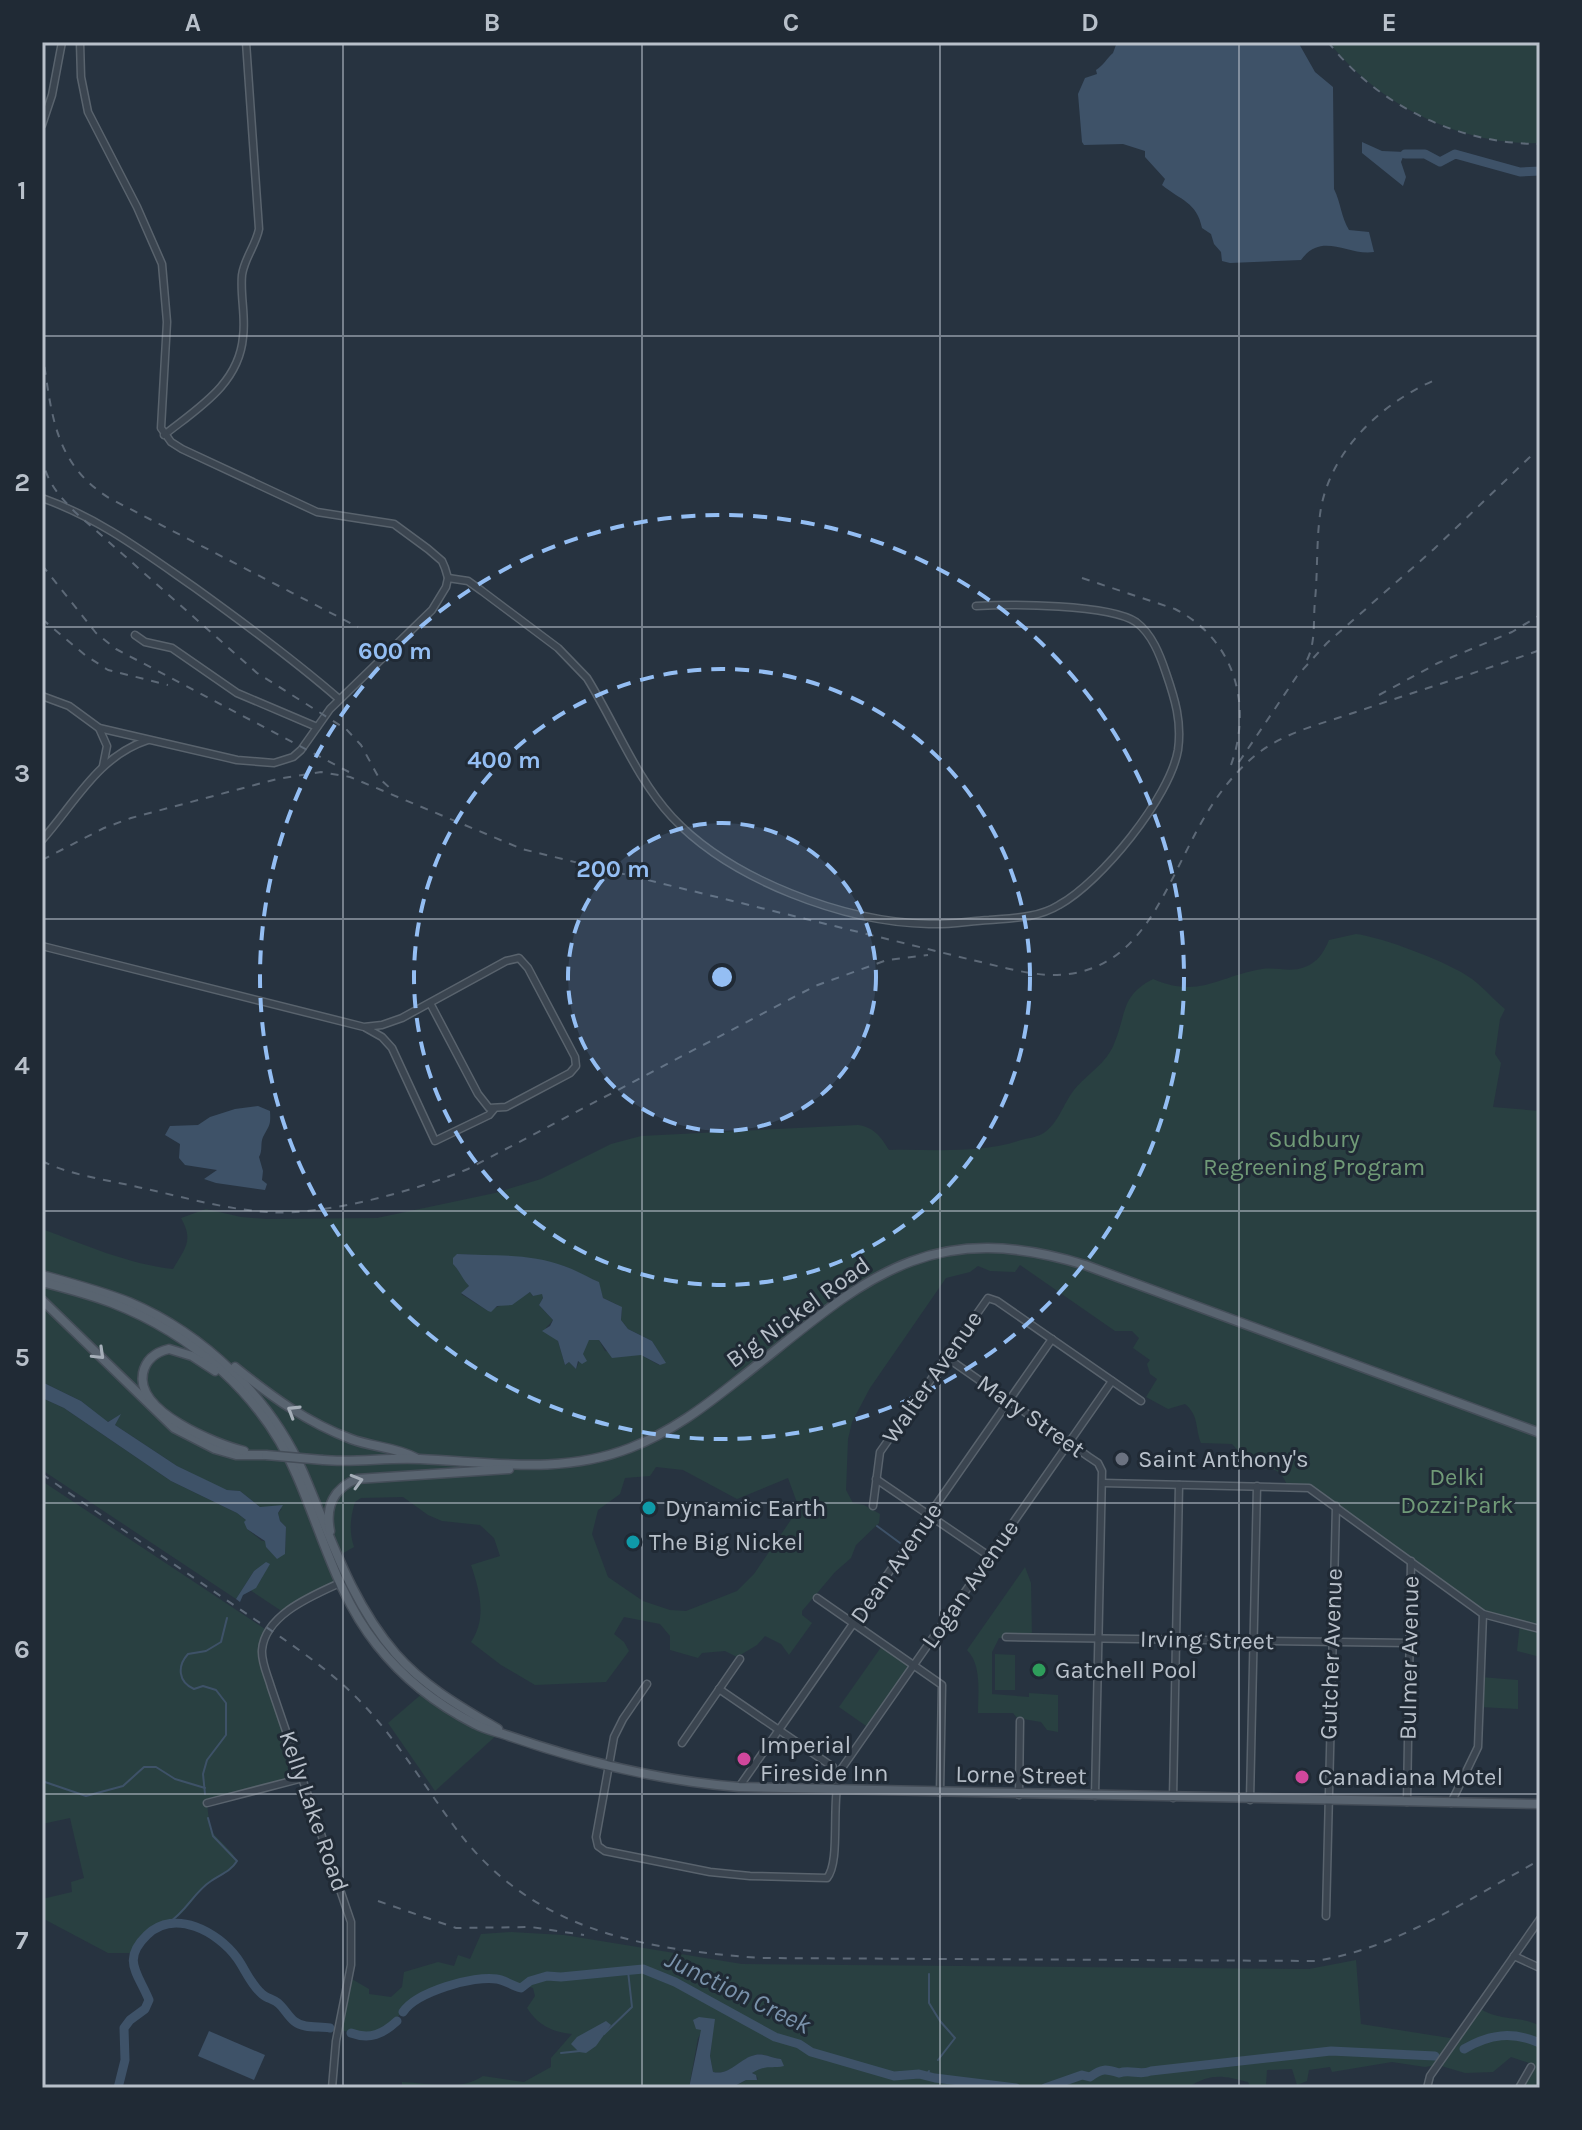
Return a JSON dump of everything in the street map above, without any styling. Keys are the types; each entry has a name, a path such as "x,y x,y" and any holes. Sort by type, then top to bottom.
{"main road":[{"name":"Big Nickel Road","path":"261,1454 367,1462 417,1458 519,1466 553,1465 617,1453 691,1417 858,1287 915,1259 979,1247 1032,1251 1076,1262 1540,1433"},
{"path":"42,1275 130,1303 168,1323 213,1355 250,1390 284,1437 301,1468 332,1543"},
{"path":"42,1282 110,1302 158,1324 191,1345 232,1381 283,1448 343,1582"},
{"path":"42,1300 174,1428 215,1449 236,1455 261,1454"},
{"path":"232,1381 192,1356 174,1349 163,1350 150,1358 142,1376 144,1388 153,1400 180,1425 217,1444 261,1454"},
{"path":"213,1355 224,1358 270,1396 322,1427 353,1440 417,1458"},
{"path":"343,1582 328,1521 330,1504 337,1492 351,1481 392,1475 488,1472 519,1466"},
{"name":"Lorne Street","path":"343,1582 410,1669 453,1704 508,1736 568,1756 669,1778 739,1787 836,1790 1540,1804"}],"street":[{"path":"42,125 52,95 62,42"},
{"path":"42,696 69,706 99,728 237,760 274,763 293,757 301,750 339,699 432,610 442,598 448,578 442,561 394,524 317,512 203,460 164,435 161,417 166,367 165,277 144,220 88,112 81,77 80,42"},
{"path":"164,435 224,386 236,366 243,339 242,274 259,229 246,42"},
{"path":"42,498 71,509 123,537 268,641 339,699"},
{"path":"448,578 468,581 577,666 594,688 664,808 702,842 760,878 826,905 886,920 932,924 1026,916 1057,907 1073,897 1102,870 1147,814 1171,775 1178,750 1179,724 1174,698 1161,658 1139,624 1123,615 1102,610 976,606"},
{"path":"135,635 145,642 172,648 237,693 317,727"},
{"path":"99,728 107,746 103,766"},
{"path":"42,840 103,766 134,744 148,740"},
{"path":"42,946 364,1027 382,1037 392,1048 435,1141 489,1115 494,1109"},
{"path":"364,1027 391,1022 511,959 519,958 528,968 577,1063 570,1073 506,1107 494,1109 481,1100 430,1003"},
{"name":"Walter Avenue","path":"873,1506 880,1452 988,1298 1052,1339"},
{"path":"1052,1339 1141,1401"},
{"name":"Dean Avenue","path":"739,1787 1052,1339"},
{"name":"Mary Street","path":"946,1357 1098,1463 1103,1483 1309,1488 1483,1614 1540,1629"},
{"name":"Logan Avenue","path":"836,1790 842,1768 1112,1381"},
{"path":"876,1479 989,1556"},
{"path":"1095,1796 1103,1483"},
{"path":"1173,1798 1179,1485"},
{"path":"1250,1800 1257,1486"},
{"name":"Gutcher Avenue","path":"1326,1916 1336,1506"},
{"name":"Bulmer Avenue","path":"1407,1802 1411,1561"},
{"name":"Kelly Lake Road","path":"332,2088 337,2035 351,1965 351,1922 262,1658 267,1633 278,1620 297,1606 343,1582"},
{"path":"817,1598 939,1682 943,1689 940,1793"},
{"path":"1451,1803 1478,1747 1483,1614"},
{"name":"Irving Street","path":"1006,1637 1408,1643"},
{"path":"682,1743 740,1659"},
{"path":"647,1684 618,1728 596,1837 600,1849 672,1866 750,1876 822,1879 829,1876 833,1868 836,1790"},
{"path":"719,1689 833,1767"},
{"path":"1019,1795 1020,1721"},
{"path":"207,1803 303,1778"},
{"path":"1427,2088 1430,2076 1540,1919"},
{"path":"1514,1956 1540,1968"},
{"path":"1519,2088 1531,2067"}],"green space":[{"path":"1329,42 1540,42 1540,143 1480,137 1423,117 1371,84"},
{"path":"1356,934 1382,940 1433,959 1476,983 1505,1009 1500,1019 1495,1054 1501,1063 1493,1107 1540,1111 1540,1657 1517,1651 1520,1623 1493,1619 1314,1490 1288,1487 1278,1472 1252,1465 1232,1444 1201,1443 1195,1417 1185,1404 1168,1409 1146,1397 1157,1379 1150,1374 1147,1364 1150,1360 1133,1348 1139,1338 1132,1331 1115,1331 1020,1265 1015,1272 990,1271 978,1266 970,1272 946,1278 870,1388 852,1422 848,1439 846,1490 853,1503 880,1514 879,1523 856,1545 851,1558 802,1611 802,1615 812,1623 789,1655 781,1644 765,1636 737,1657 725,1651 702,1653 698,1658 670,1650 670,1636 660,1624 624,1617 614,1634 629,1651 606,1682 535,1685 471,1642 480,1614 479,1595 471,1565 500,1556 494,1538 480,1525 442,1521 403,1497 361,1498 355,1502 351,1519 354,1547 338,1556 302,1468 199,1343 42,1275 42,1229 123,1258 173,1269 187,1239 181,1218 206,1209 267,1219 377,1218 495,1193 541,1179 611,1144 641,1136 858,1125 876,1133 889,1150 971,1149 1003,1145 1048,1130 1074,1090 1106,1057 1114,1044 1130,999 1142,985 1153,979 1169,985 1196,986 1262,969 1299,969 1317,959 1329,940","holes":["457,1254 527,1258 564,1266 598,1282 603,1298 622,1310 621,1320 628,1329 652,1341 665,1363 659,1365 641,1355 605,1351 599,1340 588,1340 576,1369 569,1362 565,1365 558,1341 546,1328 553,1320 539,1305 542,1293 532,1296 531,1292 488,1311 461,1294 469,1286 456,1267","656,1467 683,1470 737,1499 788,1478 799,1508 754,1574 737,1591 686,1611 670,1610 643,1601 608,1577 592,1534 598,1510 620,1494 625,1478 650,1476"]},
{"path":"42,1282 88,1295 173,1334 241,1390 283,1449 339,1584 286,1614 250,1590 259,1583 269,1564 254,1571 236,1599 42,1470 42,1398 64,1408 171,1481 237,1513 246,1520 247,1529 266,1541 266,1547 273,1554 285,1554 286,1527 278,1513 282,1509 260,1507 240,1491 227,1490 177,1466 115,1425 119,1416 107,1422 81,1401 42,1382"},
{"path":"42,1481 268,1631 263,1658 304,1778 207,1803 210,1830 233,1854 237,1863 207,1884 174,1919 144,1938 133,1953 108,1953 42,1918 42,1899 72,1892 71,1882 84,1878 70,1818 42,1824"},
{"path":"1025,1567 1031,1583 1032,1638 999,1638 992,1652 992,1694 1029,1697 1029,1693 1058,1695 1058,1732 1047,1730 1041,1722 1017,1718 1013,1713 978,1713 977,1671 967,1650"},
{"path":"884,1643 913,1663 869,1728 839,1707"},
{"path":"995,1654 1015,1655 1015,1690 995,1690"},
{"path":"1480,1677 1518,1680 1518,1709 1480,1707"},
{"path":"424,1692 499,1733 435,1791 388,1723"},
{"path":"481,1934 564,1935 742,1964 1309,1969 1356,1960 1361,2024 1456,2039 1479,2008 1540,2026 1540,2088 1519,2088 1532,2064 1511,2057 1493,2072 1465,2073 1438,2065 1425,2067 1392,2062 1332,2072 1330,2067 1309,2070 1307,2081 1297,2085 1292,2069 1267,2070 1266,2085 1251,2088 1248,2082 1216,2077 1187,2088 747,2088 746,2084 741,2088 731,2088 746,2080 757,2080 752,2072 781,2059 755,2055 725,2072 713,2072 710,2056 714,2019 710,2019 698,2038 689,2088 402,2088 402,2082 454,2085 483,2076 524,2082 551,2067 551,2058 572,2034 546,2027 531,2014 527,2008 535,1996 533,1988 489,1978 452,1984 418,1998 390,2027 376,2035 365,2036 339,2030 350,1978 369,1989 369,1994 391,1997 402,1987 404,1972 438,1962 454,1966 458,1955 470,1959"}],"water":[{"path":"1117,42 1298,42 1315,72 1333,87 1334,189 1349,230 1369,232 1374,252 1326,246 1309,251 1301,260 1222,261 1221,252 1211,234 1202,228 1196,212 1162,185 1165,179 1145,157 1145,151 1123,144 1084,145 1082,142 1078,94 1085,78 1097,74 1096,70 1113,53"},
{"path":"1362,142 1382,151 1405,152 1401,162 1406,177 1403,186 1362,153"},
{"path":"258,1106 270,1111 270,1123 259,1157 262,1180 267,1184 265,1190 204,1179 217,1170 185,1165 179,1158 180,1144 165,1135 170,1126 198,1125 210,1117 235,1109"},
{"path":"457,1254 538,1259 599,1282 603,1298 622,1307 621,1320 628,1329 652,1341 666,1363 660,1365 641,1355 612,1358 599,1340 589,1340 583,1354 587,1361 582,1364 578,1361 576,1369 569,1362 565,1365 558,1341 542,1331 553,1320 539,1305 542,1294 533,1296 530,1292 512,1305 497,1306 488,1311 461,1293 469,1286 453,1264"},
{"path":"42,1382 81,1401 108,1422 121,1414 115,1425 177,1466 227,1490 240,1491 260,1507 283,1505 278,1513 286,1527 285,1554 277,1559 266,1547 265,1541 247,1529 246,1520 237,1513 171,1481 64,1408 42,1398"},
{"path":"266,1562 270,1564 256,1588 243,1595 240,1602 236,1599 254,1571"},
{"path":"699,2017 715,2019 710,2056 713,2072 725,2071 758,2055 781,2059 784,2066 757,2070 752,2073 757,2080 746,2080 731,2088 689,2088 701,2030 696,2029 693,2020"},
{"path":"606,2021 611,2025 596,2046 586,2053 579,2052 571,2044 577,2037"},
{"path":"209,2031 265,2055 254,2080 198,2056"}],"waterway":[{"path":"1405,154 1425,154 1440,162 1455,154 1520,172 1540,171"},
{"path":"877,1526 900,1543"},
{"path":"205,1794 203,1774 207,1760 226,1735 226,1703 216,1690 189,1686 182,1678 181,1669 188,1654 206,1651 221,1642 227,1618"},
{"path":"42,1781 86,1796 123,1786 144,1767 156,1767 175,1779 205,1788"},
{"path":"168,1923 205,1886 237,1861 213,1836 208,1818"},
{"name":"Junction Creek","path":"118,2088 125,2060 124,2028 145,2009 149,2000 133,1959 139,1944 158,1927 183,1924 208,1932 229,1948 258,1990 278,2003 294,2021 307,2026 330,2028"},
{"name":"Junction Creek","path":"403,2012 432,1992 474,1980 497,1979 521,1988 530,1981 547,1976 643,1969 675,1982 775,2037 799,2044 811,2052 894,2076 919,2074 1016,2088"},
{"path":"604,2034 632,2007 628,1971"},
{"path":"929,1974 929,2003 955,2038 938,2060"},
{"name":"Junction Creek","path":"351,2033 364,2036 376,2034 397,2021"},
{"name":"Junction Creek","path":"1464,2049 1501,2036 1540,2043"},
{"path":"561,2053 580,2051"},
{"name":"Junction Creek","path":"1045,2088 1082,2075 1090,2077 1104,2070 1143,2073 1331,2051 1435,2056"},
{"name":"Junction Creek","path":"926,2075 929,2071"}],"railway":[{"path":"42,48 43,42"},
{"path":"1328,42 1371,85 1422,117 1480,137 1540,144"},
{"path":"42,351 58,434 65,451 90,484 109,498 358,627"},
{"path":"1307,660 1313,639 1321,508 1336,466 1362,430 1379,415 1396,401 1435,380"},
{"path":"42,455 53,486 75,512 257,673 346,729 361,745 379,778 392,790"},
{"path":"1239,762 1297,676 1327,643 1434,549 1532,455"},
{"path":"42,565 96,633 116,649 349,772"},
{"path":"1082,578 1175,609 1212,637 1224,655 1239,697 1240,719 1231,765"},
{"path":"1379,695 1438,663 1512,632 1540,615"},
{"path":"42,619 108,670 168,685"},
{"path":"42,860 104,828 131,818 277,779 321,772 350,777 522,849 1009,969 1051,975 1080,972 1103,963 1140,932 1155,911 1212,804 1239,770 1261,751 1307,728 1540,650"},
{"path":"42,1161 91,1177 204,1202 267,1212 315,1210 369,1200 422,1186 468,1169 815,986 887,960 928,955"},
{"path":"42,1474 291,1644 341,1683 373,1715 454,1826 484,1861 517,1889 552,1911 590,1928 630,1940 760,1958 1316,1961 1346,1955 1404,1934 1540,1860"},
{"path":"378,1901 456,1928 531,1927 584,1935"}],"place":[{"name":"Saint Anthony's","path":"1122,1459"},
{"name":"Dynamic Earth","path":"649,1508"},
{"name":"The Big Nickel","path":"633,1542"},
{"name":"Gatchell Pool","path":"1039,1670"},
{"name":"Imperial Fireside Inn","path":"744,1759"},
{"name":"Canadiana Motel","path":"1302,1777"}],"park label":[{"name":"Sudbury Regreening Program","path":"1314,1153"},
{"name":"Delki Dozzi Park","path":"1457,1491"}]}
